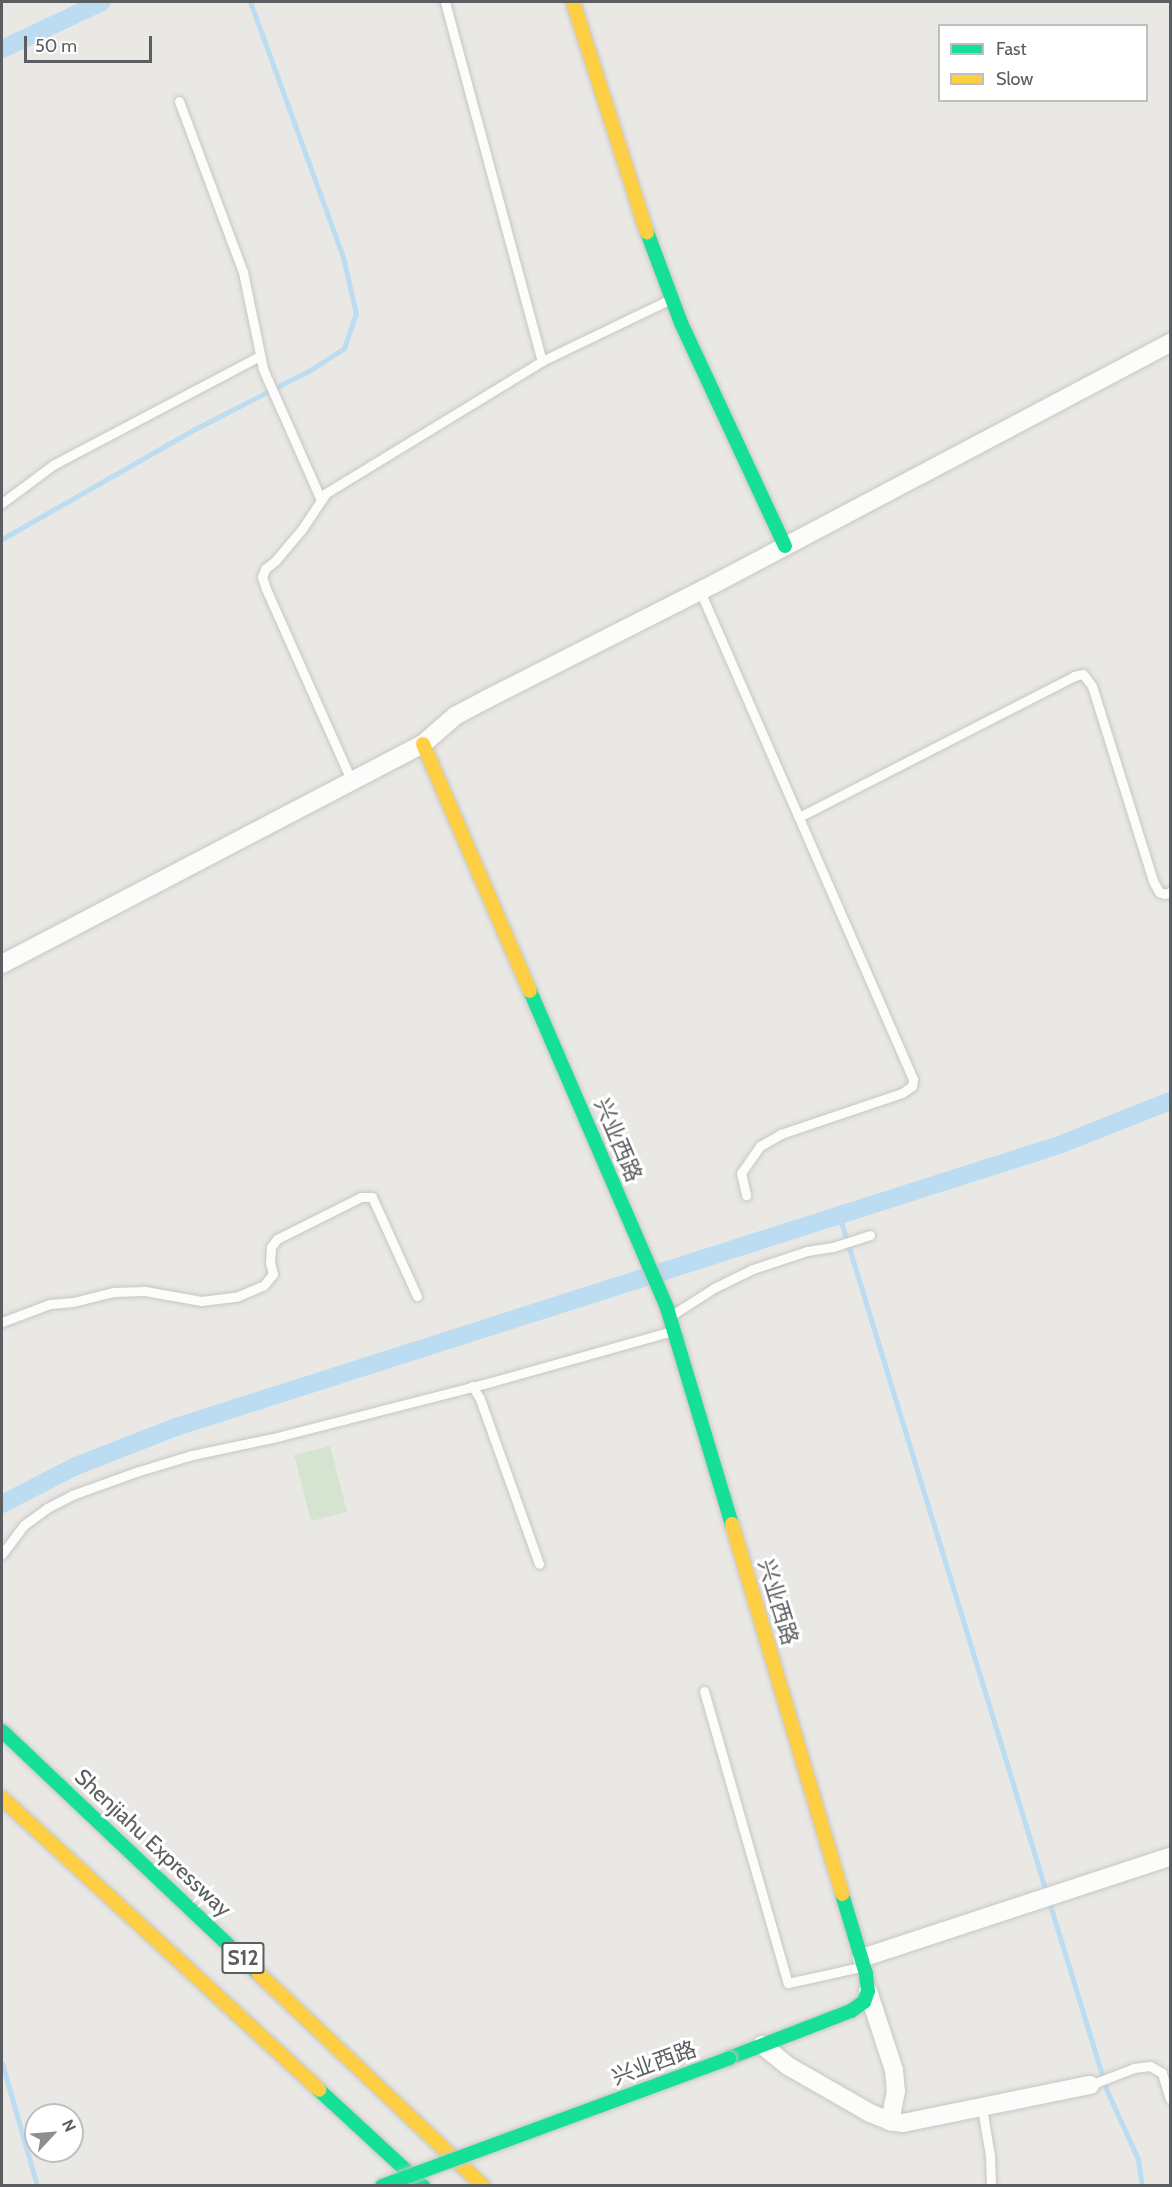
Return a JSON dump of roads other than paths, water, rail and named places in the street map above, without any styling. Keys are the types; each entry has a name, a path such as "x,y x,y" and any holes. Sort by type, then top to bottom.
{"main road":[{"path":"573,2 654,255 671,299 785,546"},
{"name":"兴业西路","path":"382,2186 851,2011 864,2002 868,1991 863,1962 675,1330 646,1256 423,744"},
{"name":"Shenjiahu Expressway","path":"2,1731 483,2186"},
{"name":"S12","path":"2,1798 423,2186"}],"street":[{"path":"2,964 423,744 441,726 464,712 700,591 1170,343"},
{"path":"863,1962 1004,1911 1170,1857"},
{"path":"868,1991 894,2070 896,2091 890,2121"},
{"path":"762,2045 788,2066 890,2121 903,2123 1090,2085"}],"lane":[{"path":"445,2 542,361"},
{"path":"179,101 243,272 263,369 321,500"},
{"path":"352,782 262,577 265,569 302,530 326,493 542,361 671,299"},
{"path":"2,503 53,465 260,356"},
{"path":"700,591 913,1079 912,1086 902,1093 781,1134 760,1146 741,1173 746,1195"},
{"path":"799,818 1074,676 1083,674 1092,686 1153,881 1159,892 1165,894 1170,892"},
{"path":"2,1322 50,1304 73,1302 114,1292 145,1291 201,1300 236,1297 264,1285 273,1274 270,1262 272,1247 277,1239 361,1197 372,1197 417,1296"},
{"path":"668,1312 753,1269 807,1251 833,1247 870,1236"},
{"path":"2,1554 24,1525 47,1508 72,1495 133,1473 192,1455 273,1438 675,1330"},
{"path":"471,1386 480,1399 539,1564"},
{"path":"704,1691 788,1983 863,1962"},
{"path":"1090,2085 1134,2068 1149,2066 1162,2073 1170,2098"},
{"path":"982,2108 990,2156 991,2186"}],"waterway":[{"path":"2,49 102,2"},
{"path":"2,539 195,429 312,369 344,348 356,314 343,257 250,2"},
{"path":"2,1504 76,1466 176,1427 1059,1145 1170,1101"},
{"path":"839,1215 1107,2091 1138,2159 1142,2186"},
{"path":"2,2063 37,2186"}]}
